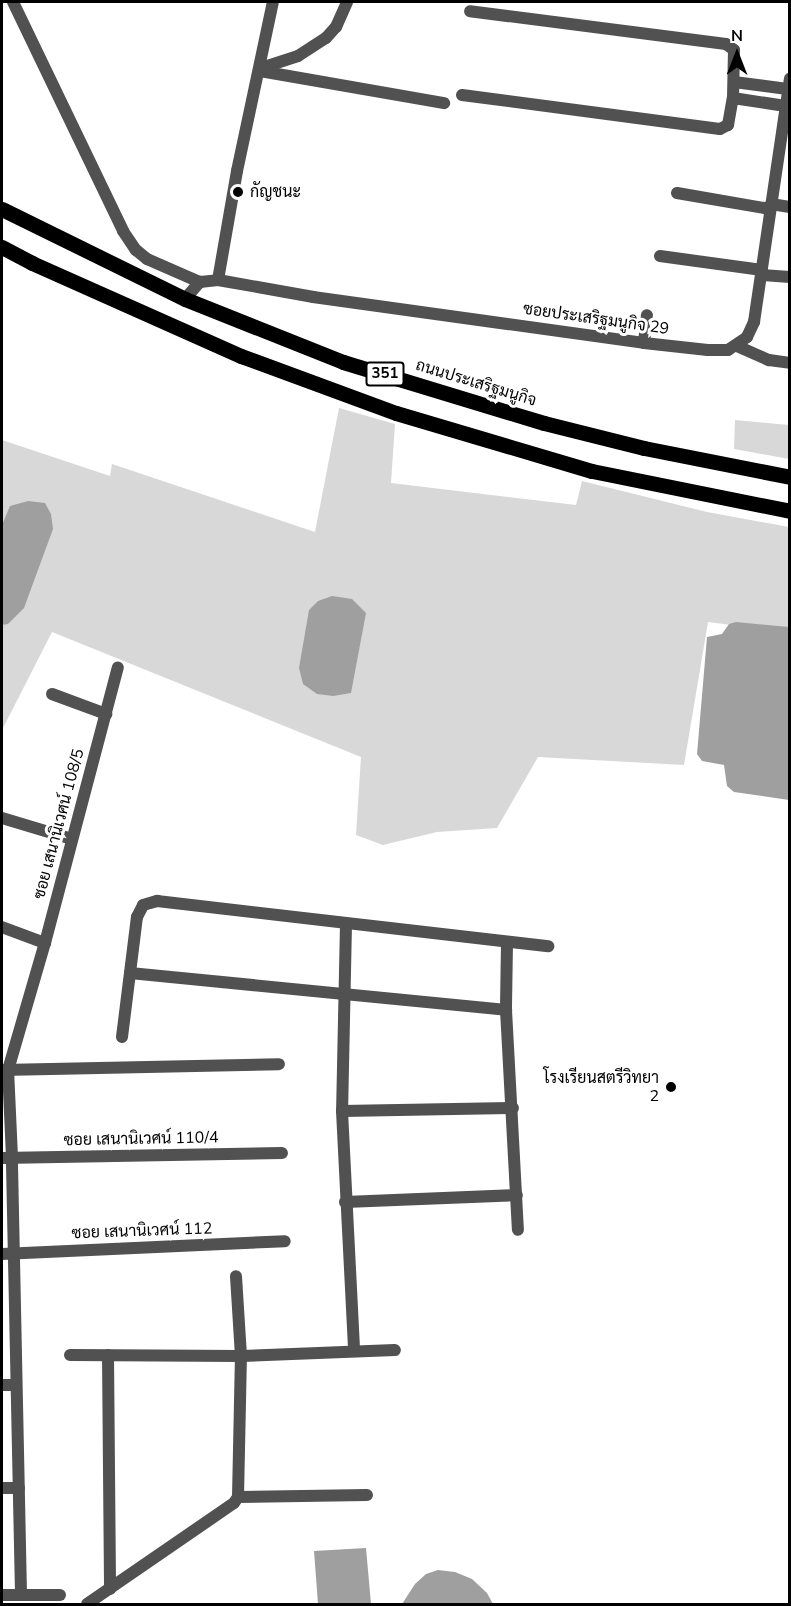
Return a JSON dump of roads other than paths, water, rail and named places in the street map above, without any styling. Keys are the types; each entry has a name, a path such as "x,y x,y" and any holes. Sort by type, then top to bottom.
{"main road":[{"name":"ถนนประเสริฐมนูกิจ","path":"2,210 185,299 343,362 544,423 644,448 789,477"},
{"name":"351","path":"2,247 231,352 386,410 592,471 789,511"}],"street":[{"path":"13,2 129,241 147,259 200,282 185,299"},
{"path":"218,280 237,171 261,70 273,2"},
{"path":"261,70 298,56 326,38 336,27 347,2"},
{"path":"462,95 720,129 728,125 733,99 735,50 726,44 470,11"},
{"path":"261,70 444,102"},
{"path":"734,82 789,84 754,322 747,336 737,346 769,360 789,363"},
{"path":"733,99 785,106"},
{"path":"678,193 770,207 789,207"},
{"path":"660,256 789,277"},
{"name":"ซอยประเสริฐมนูกิจ 29","path":"200,282 218,280 313,297 644,343 708,350 728,350 737,346"},
{"path":"644,343 647,315"},
{"name":"ซอย เสนานิเวศน์ 108/5","path":"21,1594 16,1384 7,1253 4,1068 45,942 118,667"},
{"path":"52,694 106,714"},
{"path":"2,818 72,839"},
{"path":"122,1037 137,917 143,905 157,901 548,946"},
{"path":"346,924 342,1111 354,1351"},
{"path":"2,927 45,942"},
{"path":"507,943 506,1010 518,1230"},
{"path":"130,973 506,1010"},
{"path":"4,1068 279,1064"},
{"path":"342,1111 513,1108"},
{"name":"ซอย เสนานิเวศน์ 110/4","path":"7,1157 282,1153"},
{"path":"345,1202 517,1195"},
{"name":"ซอย เสนานิเวศน์ 112","path":"7,1253 285,1241"},
{"path":"87,1605 234,1503 238,1497 241,1356 237,1276"},
{"path":"70,1355 241,1356 395,1350"},
{"path":"108,1355 110,1589"},
{"path":"2,1385 16,1384"},
{"path":"2,1488 19,1488"},
{"path":"238,1497 367,1495"},
{"path":"2,1595 60,1595"}],"place":[{"name":"กัญชนะ","path":"238,192"},
{"name":"โรงเรียนสตรีวิทยา 2","path":"671,1087"}]}
